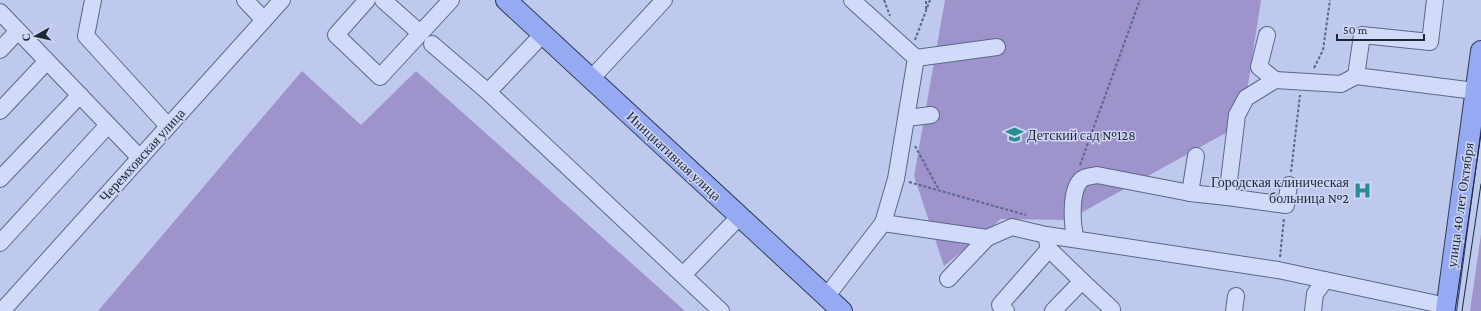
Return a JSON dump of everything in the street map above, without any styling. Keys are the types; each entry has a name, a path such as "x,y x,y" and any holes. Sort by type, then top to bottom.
{"main road":[{"name":"Инициативная улица","path":"506,0 842,311"},
{"name":"улица 40 лет Октября","path":"1446,308 1481,50"}],"street":[{"path":"93,0 86,36 168,126"},
{"path":"245,0 264,20"},
{"name":"Черемховская улица","path":"2,311 282,0"},
{"path":"367,0 336,35 380,77 426,39 451,0"},
{"path":"383,0 488,92 721,311"},
{"path":"591,79 664,0"},
{"path":"852,0 913,55 997,47"},
{"path":"1356,76 1362,35 1430,42 1435,0"},
{"path":"0,12 140,158"},
{"path":"0,50 18,31"},
{"path":"488,92 543,34"},
{"path":"1267,35 1258,67 1275,80"},
{"path":"826,297 883,223 896,179 906,123 913,55"},
{"path":"0,111 47,61"},
{"path":"1227,197 1237,115 1246,98 1275,80 1341,84 1356,76 1475,91"},
{"path":"0,179 80,95"},
{"path":"906,123 931,115"},
{"path":"0,243 108,125"},
{"path":"1190,193 1196,156"},
{"path":"1076,239 1073,228 1073,203 1075,187 1084,178 1097,175 1190,193 1286,205 1289,185"},
{"path":"684,275 739,217"},
{"path":"883,223 987,238"},
{"path":"948,279 987,238 1012,227 1048,242 1082,281 1112,309 1110,311"},
{"path":"1006,311 1000,305 1048,242 1076,239 1278,270 1446,308"},
{"path":"1313,311 1316,294 1325,280"},
{"path":"1053,311 1082,281"}],"path":[{"path":"926,0 926,12"},
{"path":"913,55 930,0"},
{"path":"1079,168 1140,0"},
{"path":"1289,185 1304,81 1323,50 1330,0"},
{"path":"906,123 939,191"},
{"path":"896,179 1030,216"},
{"path":"1278,270 1286,205"}],"shaded area":[{"path":"945,0 1261,0 1242,124 1068,220 1001,219 944,266 914,176"},
{"path":"302,71 361,125 416,71 685,311 98,311"},
{"path":"1481,234 1481,311 1470,311"}],"tram line":[{"path":"1455,311 1481,134"},
{"path":"1462,311 1481,184"}],"place":[{"name":"Детский сад №128","path":"1014,135"},
{"name":"Городская клиническая больница №2","path":"1362,190"}]}
